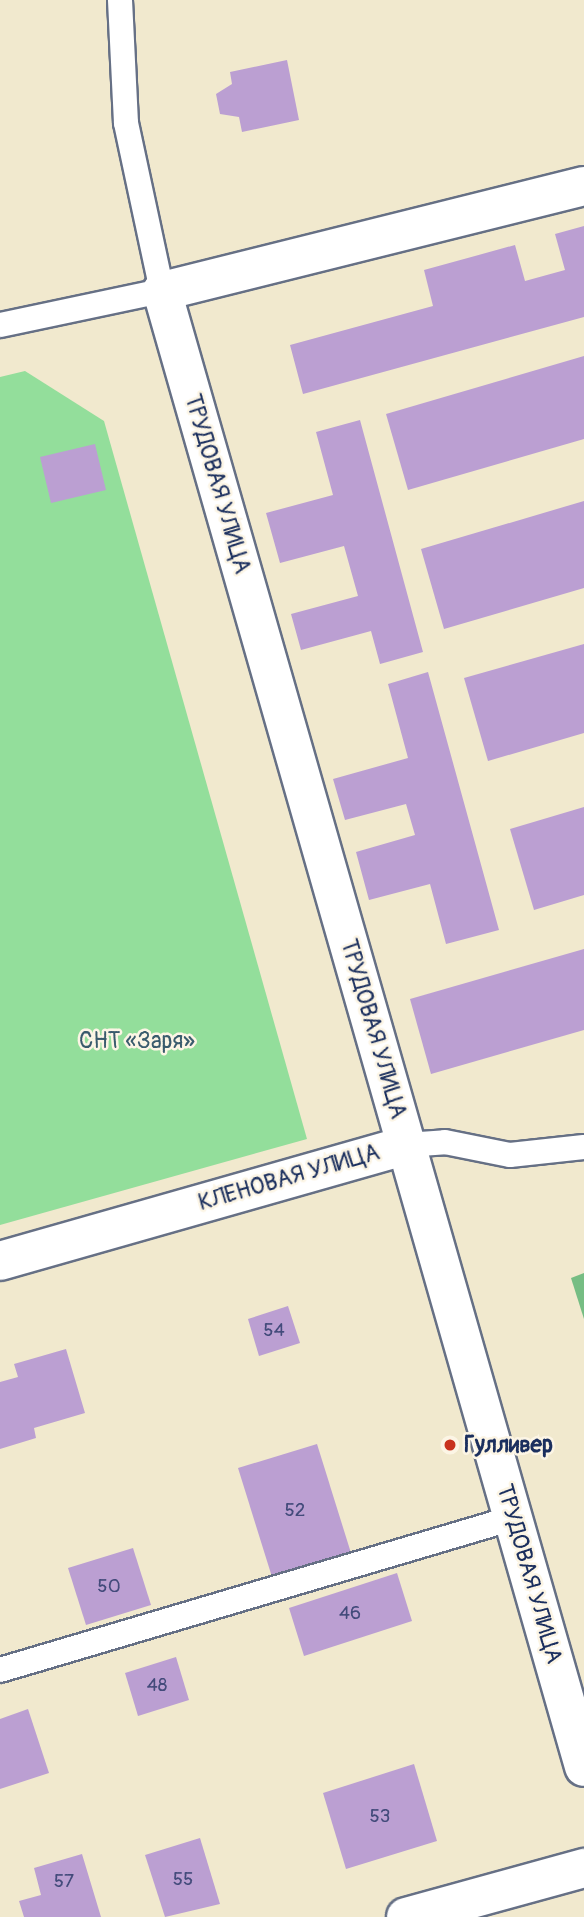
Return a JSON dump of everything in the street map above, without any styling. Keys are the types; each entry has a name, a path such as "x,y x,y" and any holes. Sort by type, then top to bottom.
{"street":[{"path":"162,291 584,186"},
{"name":"ТРУДОВАЯ УЛИЦА","path":"162,291 582,1753"},
{"name":"КЛЕНОВАЯ УЛИЦА","path":"0,1261 406,1145"},
{"path":"407,1917 584,1868"}],"lane":[{"path":"0,326 162,291 127,123 120,0"},
{"name":"КЛЕНОВАЯ УЛИЦА","path":"406,1145 445,1142 510,1155 584,1147"},
{"path":"0,1670 513,1518"}],"green space":[{"name":"СНТ «Заря»","path":"25,371 104,421 307,1139 0,1225 0,377"},
{"path":"584,1273 584,1319 571,1278"}],"building":[{"path":"287,60 299,120 242,132 239,117 220,114 216,94 232,84 230,72"},
{"path":"584,226 584,317 303,394 290,345 433,306 424,270 515,245 525,281 565,270 555,234"},
{"path":"584,356 584,439 408,490 386,414"},
{"path":"360,420 423,652 380,664 371,631 301,650 291,614 358,596 344,546 280,563 266,513 333,495 316,432"},
{"path":"95,444 106,490 51,503 40,457"},
{"path":"584,501 584,588 444,629 421,549"},
{"path":"584,644 584,733 488,761 464,678"},
{"path":"428,672 499,930 446,944 430,884 369,900 356,852 415,835 406,804 345,820 333,779 408,758 388,684"},
{"path":"584,807 584,895 534,910 510,829"},
{"path":"584,949 584,1030 431,1074 410,999"},
{"path":"288,1306 300,1343 259,1356 248,1319"},
{"path":"66,1349 85,1413 34,1428 36,1438 0,1449 0,1382 18,1377 14,1364"},
{"path":"317,1444 351,1553 272,1577 238,1468"},
{"path":"133,1548 151,1605 86,1625 68,1568"},
{"path":"397,1573 412,1621 304,1656 289,1608"},
{"path":"176,1657 189,1700 138,1716 125,1673"},
{"path":"28,1709 49,1773 0,1789 0,1719"},
{"path":"414,1764 437,1841 346,1869 323,1793"},
{"path":"200,1838 220,1904 165,1917 145,1855"},
{"path":"82,1854 101,1917 24,1917 19,1901 41,1895 34,1868"}],"place":[{"name":"Гулливер","path":"450,1445"}]}
